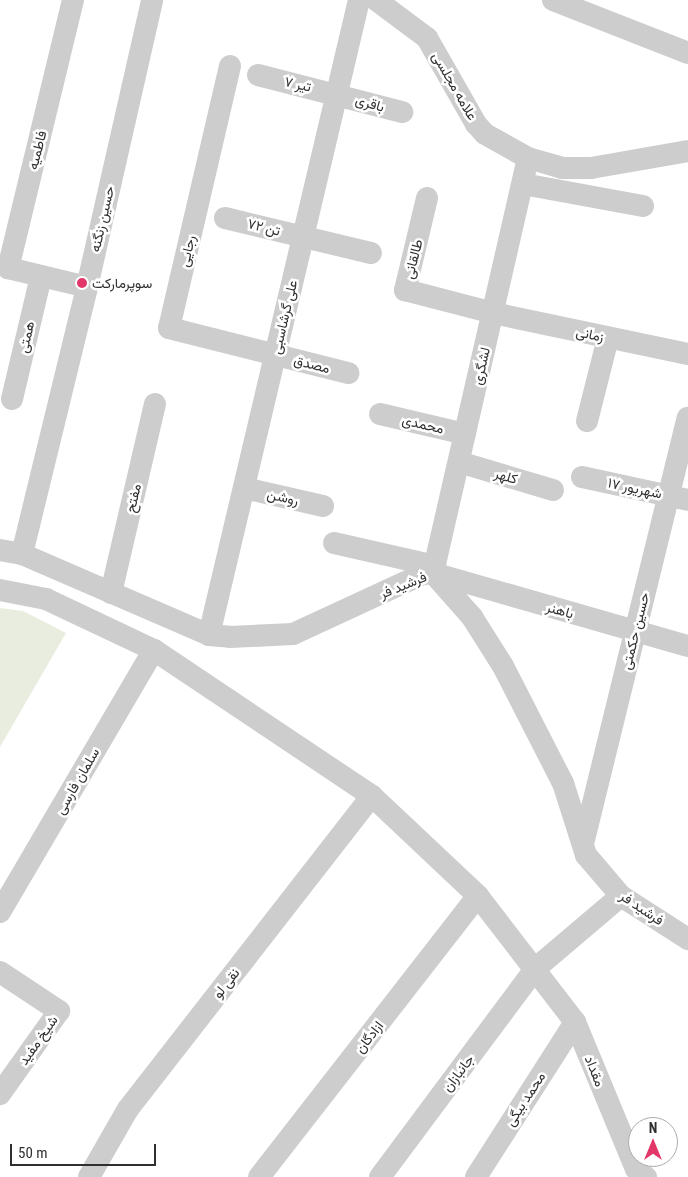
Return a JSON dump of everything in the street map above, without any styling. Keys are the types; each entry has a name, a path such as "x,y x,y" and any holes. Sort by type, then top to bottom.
{"street":[{"name":"فاطمیه","path":"41,276 8,268 73,0"},
{"name":"حسین زنگنه","path":"11,552 87,287 152,0"},
{"name":"علی گرشاسبی","path":"209,634 359,0"},
{"name":"علامه مجلسی","path":"376,0 427,38 476,124 486,134 528,158 562,168 591,168 688,151"},
{"path":"553,0 688,52"},
{"name":"رجایی","path":"230,66 169,328 275,355"},
{"name":"۷ تیر","path":"258,75 337,93"},
{"name":"باقری","path":"337,93 402,112"},
{"name":"لشگری","path":"434,570 528,158"},
{"path":"523,184 643,206"},
{"name":"طالقانی","path":"427,198 405,290 493,313"},
{"name":"۷۲ تن","path":"225,218 371,253"},
{"path":"41,276 87,287"},
{"name":"همتی","path":"12,399 41,276"},
{"name":"زمانی","path":"493,313 688,354"},
{"path":"587,421 608,338"},
{"name":"مصدق","path":"275,355 348,373"},
{"name":"مفتح","path":"111,593 155,404"},
{"name":"محمدی","path":"380,414 465,434"},
{"name":"حسین حکمتی","path":"582,844 635,632 678,497 688,418"},
{"name":"کلهر","path":"459,462 553,490"},
{"name":"۱۷ شهریور","path":"582,477 678,497"},
{"name":"روشن","path":"244,488 323,506"},
{"name":"باهنر","path":"334,543 434,570 635,632 688,646"},
{"name":"فرشید فر","path":"11,552 209,634 230,638 293,634 434,570 472,617 503,666 563,783 586,856 621,896 688,939"},
{"path":"0,590 46,599 154,650 372,796 478,896 536,968"},
{"name":"سلمان فارسی","path":"0,912 154,650"},
{"name":"نقی لو","path":"89,1177 128,1109 372,796"},
{"name":"ازادگان","path":"259,1177 478,896"},
{"name":"جانبازان","path":"380,1177 536,968 621,896"},
{"name":"مقداد","path":"536,968 575,1022 636,1169 646,1177"},
{"name":"شیخ مفید","path":"0,972 59,1011 0,1094"},
{"name":"محمد بیگی","path":"476,1177 575,1022"}],"shaded area":[{"path":"0,608 23,611 66,633 0,747"}],"place":[{"name":"سوپرمارکت","path":"82,283"}]}
